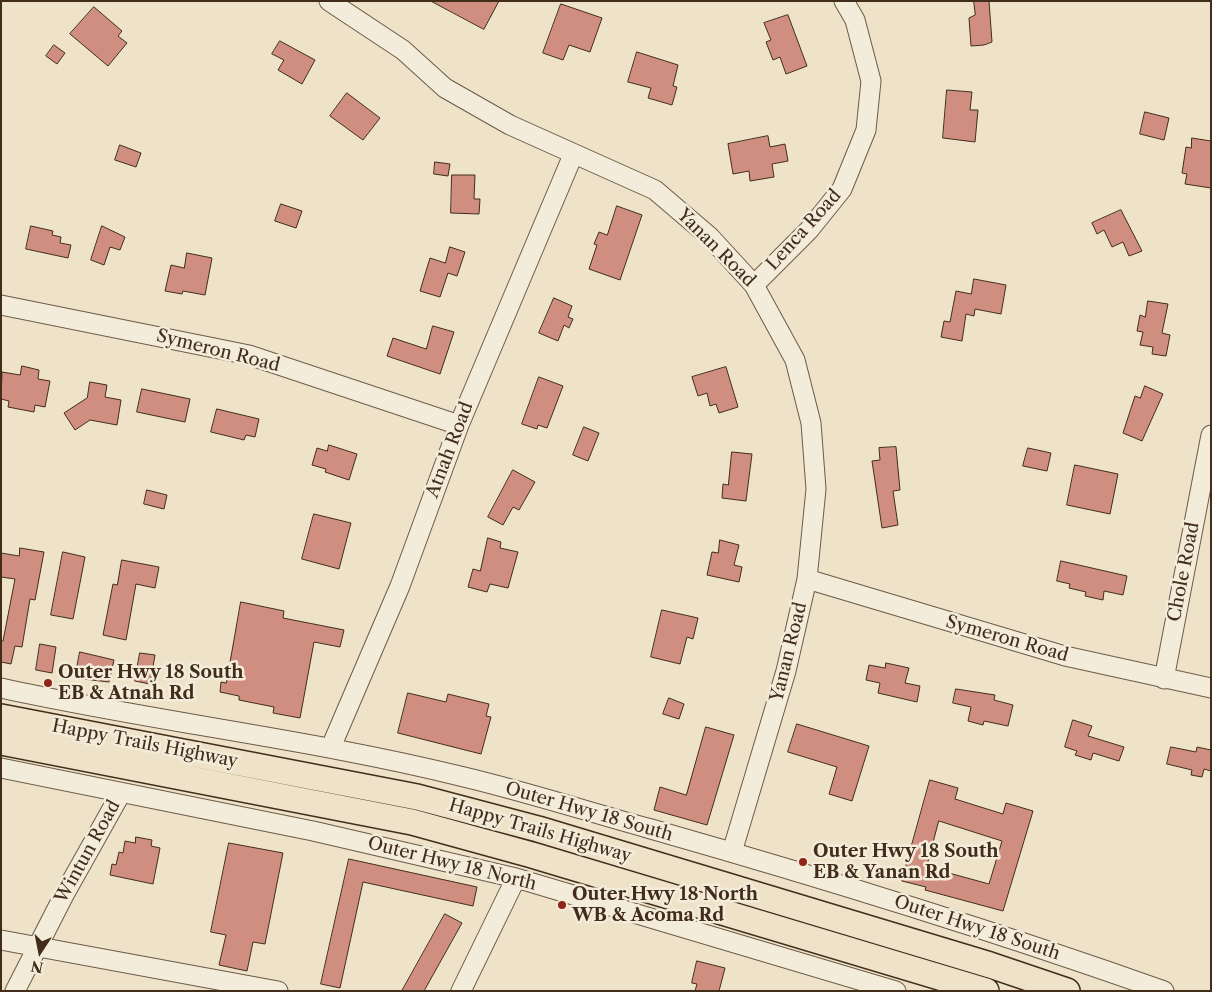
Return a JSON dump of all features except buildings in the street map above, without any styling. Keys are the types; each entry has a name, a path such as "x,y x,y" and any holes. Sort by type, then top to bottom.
{"main road":[{"name":"Happy Trails Highway","path":"1,717 417,797 566,838 990,965 1067,991"},
{"name":"Happy Trails Highway","path":"1,742 412,822 541,858 986,991"}],"street":[{"name":"Yanan Road","path":"329,1 403,50 445,88 505,122 573,155 655,190 710,237 754,285 795,360 811,423 816,489 807,579 786,671 732,852"},
{"name":"Lenca Road","path":"754,285 810,230 842,189 866,130 871,81 855,20 844,1"},
{"name":"Atnah Road","path":"331,747 400,586 459,425 573,155"},
{"name":"Symeron Road","path":"1,305 249,355 459,425"},
{"name":"Chole Road","path":"1164,679 1211,435"},
{"name":"Symeron Road","path":"807,579 1065,656 1211,688"},
{"name":"Outer Hwy 18 South","path":"1,688 331,747 465,777 732,852 936,914 1063,955 1164,991"},
{"name":"Outer Hwy 18 North","path":"1,768 313,831 516,878 896,991"},
{"name":"Wintun Road","path":"15,991 121,793"},
{"path":"461,991 516,878"},
{"path":"1,940 278,991"}],"place":[{"name":"Outer Hwy 18 South EB & Atnah Rd","path":"48,683"},
{"name":"Outer Hwy 18 South EB & Yanan Rd","path":"803,862"},
{"name":"Outer Hwy 18 North WB & Acoma Rd","path":"562,905"}]}
